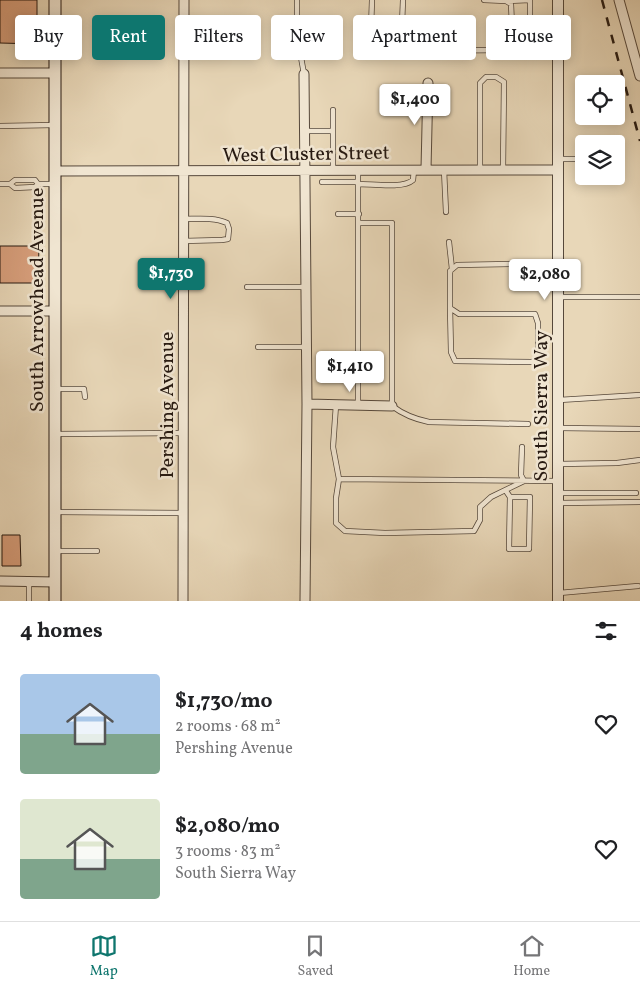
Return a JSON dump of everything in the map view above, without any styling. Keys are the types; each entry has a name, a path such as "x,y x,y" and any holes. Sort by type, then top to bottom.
{"main road":[{"name":"South Arrowhead Avenue","path":"55,0 55,601"}],"street":[{"name":"Pershing Avenue","path":"183,601 184,0"},
{"path":"619,0 640,76"},
{"name":"South Sierra Way","path":"557,1 557,15"},
{"name":"South Sierra Way","path":"558,60 558,597"},
{"path":"0,73 55,73"},
{"path":"304,74 307,404 304,601"},
{"path":"426,169 428,83"},
{"name":"West Cluster Street","path":"55,170 503,170 558,165"},
{"path":"0,311 55,311"},
{"path":"307,404 392,406"},
{"path":"0,581 55,582"}],"lane":[{"path":"297,0 297,35 304,74"},
{"path":"371,15 372,0"},
{"path":"402,15 403,0"},
{"path":"484,0 530,0 530,15"},
{"path":"506,0 511,4 512,15"},
{"path":"480,169 480,83 486,77 496,77 504,82 503,170"},
{"path":"332,110 332,170"},
{"path":"0,126 55,125"},
{"path":"304,131 332,131"},
{"path":"558,165 575,160"},
{"path":"322,182 409,184 413,180 414,169"},
{"path":"444,169 446,212"},
{"path":"358,170 358,405"},
{"path":"0,184 10,184 15,180 35,180 38,184 55,184"},
{"path":"338,214 358,214"},
{"path":"183,219 214,219 223,221 227,223 229,234 228,239 222,240 183,241"},
{"path":"358,223 392,223 392,406 403,414 429,422 528,424"},
{"path":"449,242 452,269 450,271 450,308 451,352 455,361 532,362 538,359 538,323 535,314 459,314 450,308"},
{"path":"452,269 457,265 558,263"},
{"path":"247,287 306,287"},
{"path":"558,297 640,297"},
{"path":"258,347 306,347"},
{"path":"55,390 84,390 84,398"},
{"path":"558,400 640,395"},
{"path":"336,405 333,447 339,479 336,498 336,523 345,531 386,533 474,531 480,520 480,507 491,498 524,481"},
{"path":"558,428 640,429"},
{"path":"55,434 183,433"},
{"path":"522,448 521,475 524,481"},
{"path":"558,464 617,463 640,460"},
{"path":"339,479 558,481"},
{"path":"506,491 510,497 509,550 529,549 530,497 510,497"},
{"path":"558,498 636,493"},
{"path":"558,498 640,502"},
{"path":"55,512 183,513"},
{"path":"55,551 98,551"},
{"path":"29,581 29,601"},
{"path":"558,597 638,586"}],"building":[{"path":"0,0 37,0 37,15 15,15 15,43 0,43"},
{"path":"0,246 39,246 38,283 0,283"},
{"path":"2,535 20,535 21,566 2,566"}],"railway":[{"path":"602,0 640,141"}]}
